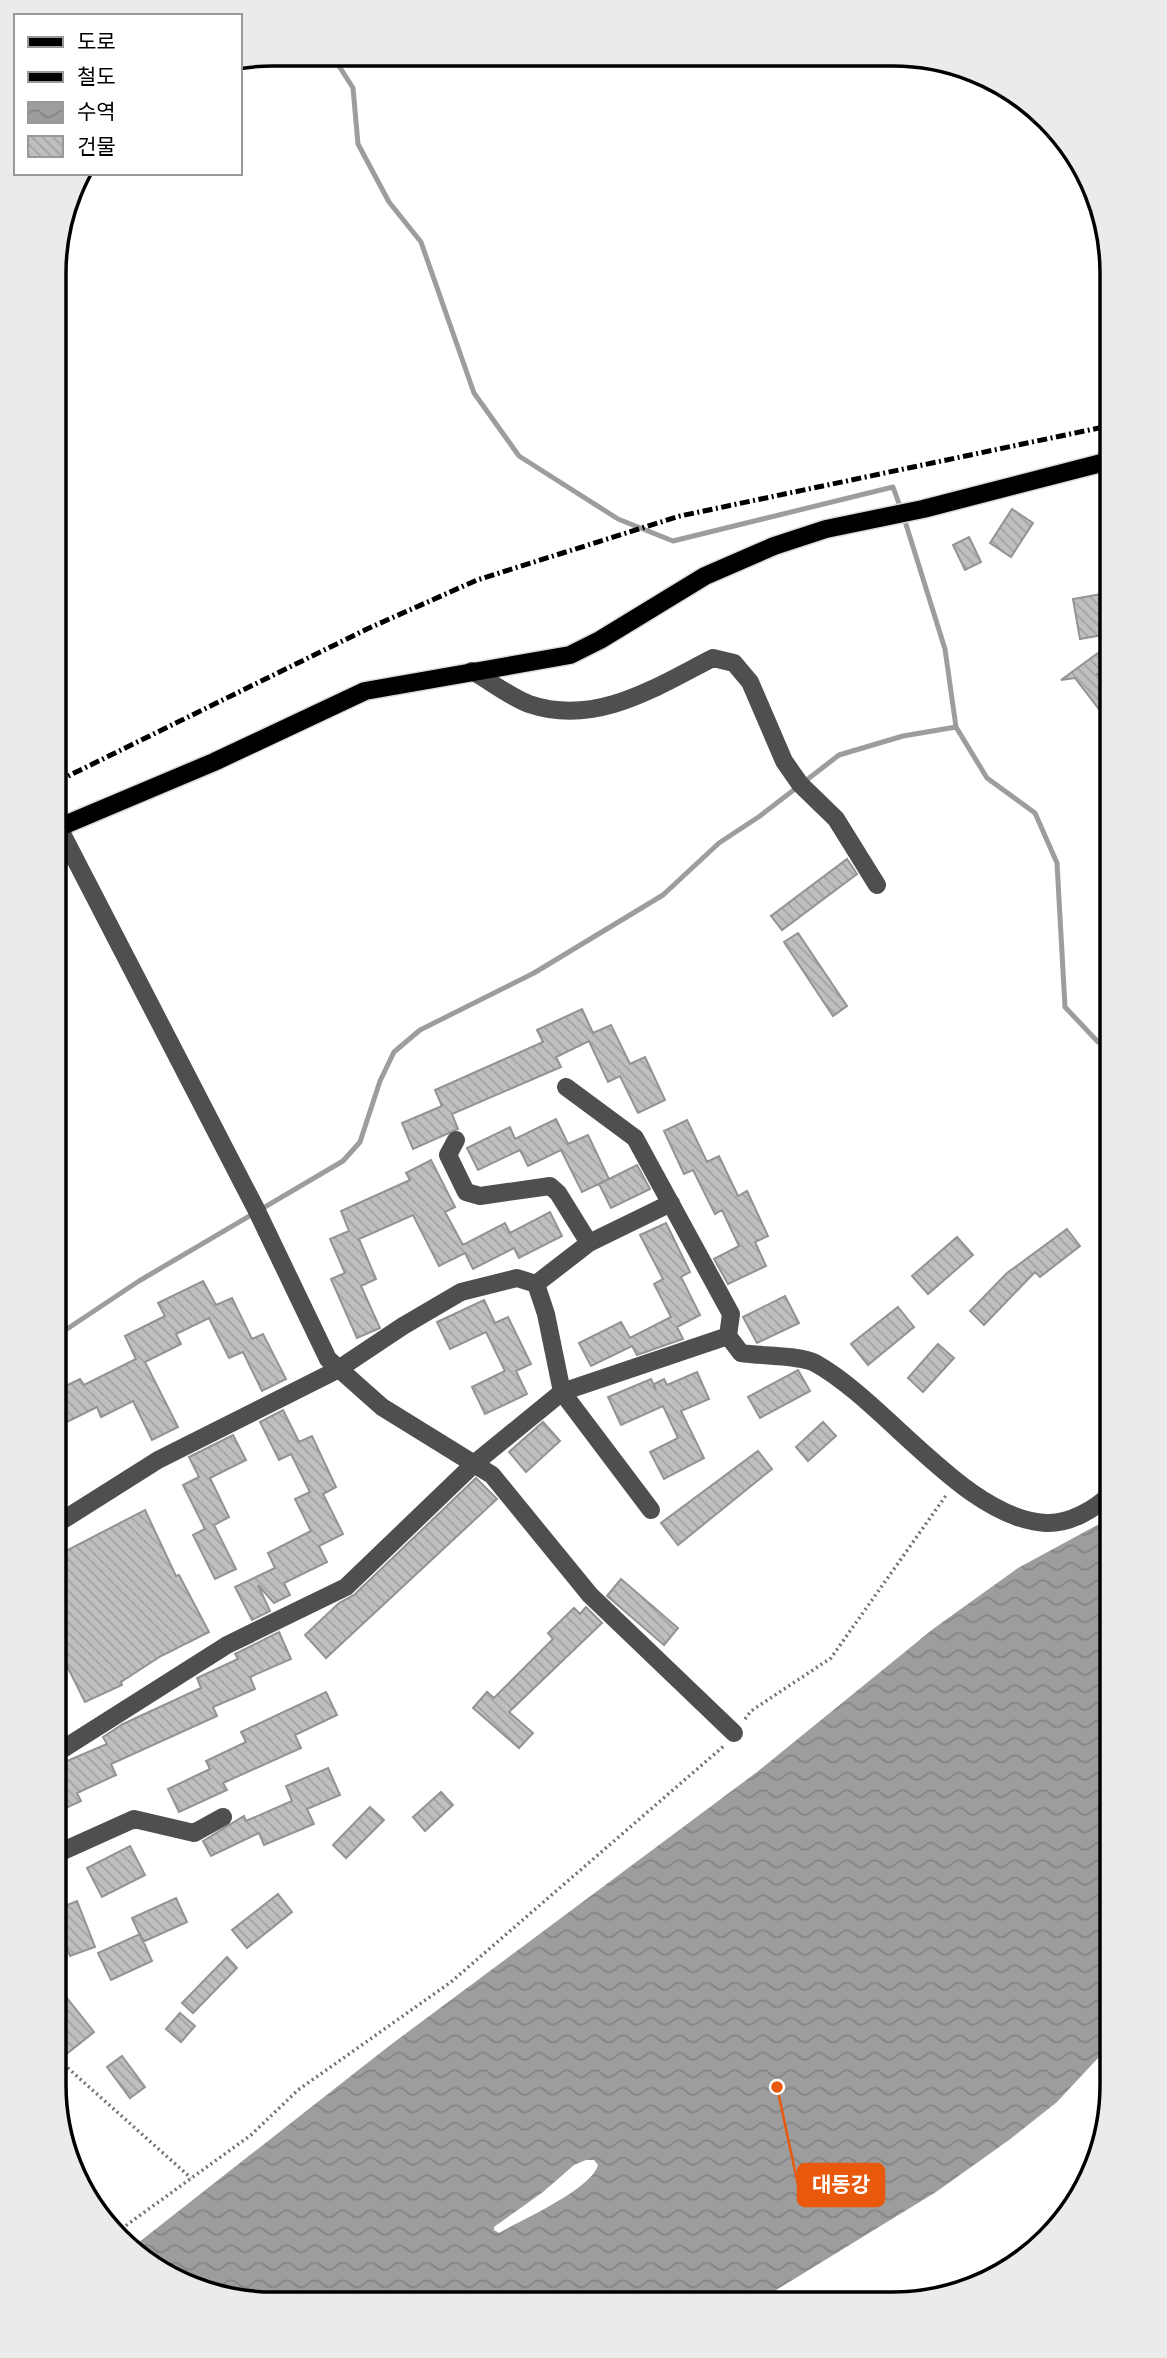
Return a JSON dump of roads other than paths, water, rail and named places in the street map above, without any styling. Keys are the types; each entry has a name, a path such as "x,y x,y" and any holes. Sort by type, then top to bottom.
{"main road":[{"path":"67,825 237,751 365,691 570,655 600,640 705,576 774,546 826,528 923,509 1100,463"}],"street":[{"path":"472,671 527,704 560,710 599,709 640,697 713,658 734,663 750,682 784,761 800,784 836,819 877,885"},
{"path":"67,847 256,1209 328,1359 337,1370 382,1407 492,1475 590,1595 734,1733"},
{"path":"566,1087 635,1138 731,1314 728,1336 741,1353 811,1361 852,1386 970,1492 1021,1517 1046,1523 1074,1518 1100,1501"},
{"path":"456,1140 448,1155 466,1192 480,1196 550,1186 558,1193 589,1243"},
{"path":"536,1284 589,1243 671,1203"},
{"path":"66,1518 158,1460 337,1370 403,1326 461,1292 517,1278 536,1284"},
{"path":"536,1284 546,1314 562,1392 651,1510"},
{"path":"66,1747 227,1645 346,1587 475,1463 562,1392 728,1336"},
{"path":"66,1850 134,1819 194,1833 223,1817"}],"water":[{"path":"1100,1524 1100,2056 1057,2102 1009,2140 936,2192 773,2292 246,2290 194,2276 170,2264 139,2242 389,2046 757,1772 933,1629 1018,1568","holes":["586,2160 594,2160 598,2165 593,2174 570,2194 499,2233 494,2230 494,2227 543,2192 574,2165"]}],"waterway":[{"path":"340,67 353,88 358,144 389,202 421,242 474,393 519,456 618,519 673,541 893,487 901,509"},
{"path":"904,518 945,649 956,727 987,778 1035,813 1057,863 1065,1007 1100,1043"},
{"path":"66,1329 139,1281 343,1161 360,1142 380,1081 394,1052 420,1030 534,973 663,895 719,843 760,816 839,755 903,736 956,727"}],"railway":[{"path":"67,777 367,629 477,580 680,516 1100,428"}],"place":[{"name":"대동강","path":"777,2087"}]}
